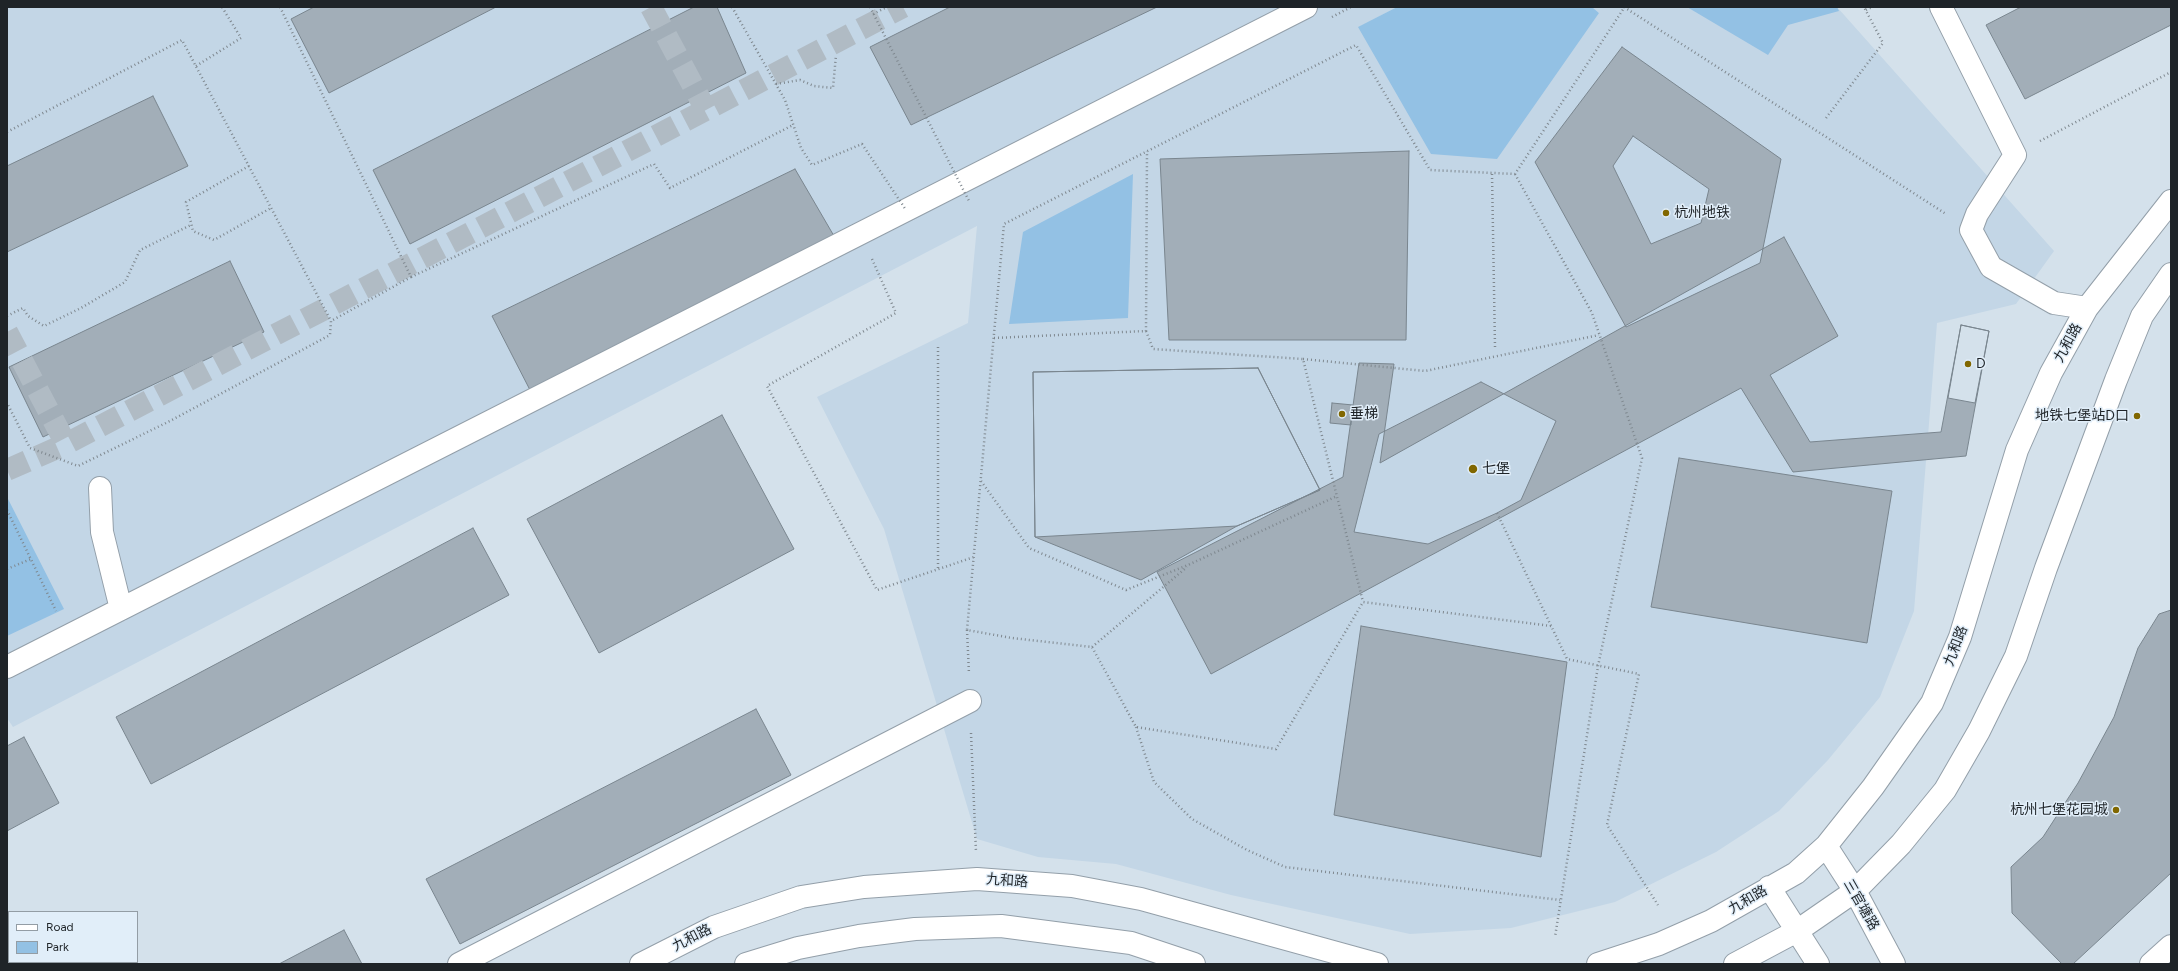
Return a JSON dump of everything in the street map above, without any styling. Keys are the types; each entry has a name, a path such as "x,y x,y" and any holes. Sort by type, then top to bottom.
{"street":[{"path":"7,667 1306,7"},
{"path":"1941,7 2015,155 1977,214 1971,230 1991,267 2054,303 2087,308"},
{"name":"九和路","path":"1598,964 1659,944 1711,921 1796,873 1826,846 1873,788 1932,703 1960,638 2017,450 2051,373 2087,308 2171,201"},
{"path":"1735,964 1797,931 1855,891 1901,844 1944,790 1979,731 2016,656 2049,561 2116,380 2142,316 2171,274"},
{"path":"100,488 102,532 121,609"},
{"path":"459,964 970,701"},
{"name":"三官塘路","path":"1826,846 1855,891 1894,964"},
{"name":"九和路","path":"641,964 714,927 801,897 864,887 977,879 1072,886 1141,899 1377,964"},
{"path":"1769,887 1818,964"},
{"path":"746,964 798,948 859,936 915,929 1001,926 1131,943 1194,964"},
{"path":"2151,964 2171,946"}],"path":[{"path":"196,66 242,38 222,7"},
{"path":"280,7 411,277"},
{"path":"732,7 785,100 801,148 812,165 862,144 906,210"},
{"path":"870,7 970,203"},
{"path":"873,14 887,7"},
{"path":"1515,174 1624,7 1971,230"},
{"path":"1826,118 1883,44 1865,8 1872,7"},
{"path":"7,132 182,40 331,321 330,335 170,421 78,466 30,448 7,403"},
{"path":"977,879 967,630 1004,224 1356,45 1430,170 1515,174"},
{"path":"776,84 800,80 814,86 833,88 836,55"},
{"path":"2015,155 2171,72"},
{"path":"331,321 411,277 654,164 670,188 793,125"},
{"path":"1147,151 1146,330 1153,349 1303,359 1425,371 1599,335"},
{"path":"249,166 186,202 193,231 214,240 271,208"},
{"path":"1492,174 1495,347"},
{"path":"1515,174 1592,313 1642,458 1598,666 1555,937"},
{"path":"7,316 23,308 28,316 44,326 75,311 125,282 140,250 191,225"},
{"path":"870,254 896,313 767,386 877,590 974,557"},
{"path":"994,338 1146,330"},
{"path":"938,347 938,570"},
{"path":"1136,727 1276,749 1363,602 1303,359"},
{"path":"981,480 1029,548 1126,590 1188,565 1337,496"},
{"path":"7,510 68,636"},
{"path":"1498,513 1567,659 1639,674 1607,825 1658,905"},
{"path":"7,569 31,559"},
{"path":"967,630 1012,638 1092,647 1188,565"},
{"path":"1363,602 1551,626"},
{"path":"1092,647 1136,727 1154,782 1192,819 1248,850 1285,867 1560,900"}],"shaded area":[{"path":"7,7 1397,7 1359,27 1599,13 1592,7 1837,7 2054,251 2016,304 1937,323 1914,611 1880,697 1828,760 1779,811 1716,852 1615,902 1511,928 1410,934 1231,895 1116,864 1038,857 977,839 884,529 817,397 968,323 977,226 13,727 7,718"}],"green space":[{"path":"1397,7 1592,7 1599,13 1497,159 1431,154 1358,27"},
{"path":"1687,7 1837,7 1839,11 1788,25 1768,55"},
{"path":"1133,174 1128,318 1009,324 1023,232"},
{"path":"7,497 64,609 7,636"}],"building":[{"path":"314,7 496,7 329,93 291,19"},
{"path":"694,7 717,7 746,73 410,244 373,170"},
{"path":"950,7 1157,7 911,125 870,47"},
{"path":"2021,7 2171,7 2171,25 2025,99 1986,25"},
{"name":"杭州地铁","path":"1622,47 1781,159 1760,263 1626,327 1535,162"},
{"path":"153,96 188,166 7,252 7,166"},
{"path":"1633,136 1709,189 1701,223 1651,244 1613,166"},
{"path":"1409,151 1406,340 1169,340 1160,159"},
{"path":"795,169 834,236 530,390 492,316"},
{"name":"七堡","path":"1784,237 1838,336 1770,375 1810,442 1941,432 1961,325 1989,331 1966,456 1793,472 1741,388 1211,674 1157,572 1343,477 1359,363 1394,364 1380,463"},
{"path":"230,261 264,332 43,437 9,367"},
{"name":"D","path":"1961,325 1989,331 1975,403 1948,398"},
{"path":"1258,368 1320,490 1237,526 1035,537 1033,372"},
{"path":"1258,368 1320,490 1237,526 1141,580 1035,537 1033,372"},
{"path":"1481,382 1556,421 1521,500 1497,513 1428,544 1354,532 1379,434"},
{"name":"垂梯","path":"1332,403 1353,405 1351,425 1330,423"},
{"path":"722,415 794,549 599,653 527,519"},
{"path":"1679,458 1892,491 1867,643 1651,607"},
{"path":"473,528 509,595 151,784 116,717"},
{"name":"杭州七堡花园城","path":"2171,610 2171,873 2073,964 2062,964 2012,913 2011,867 2043,837 2078,783 2114,717 2138,648 2159,614"},
{"path":"1361,626 1567,662 1541,857 1334,815"},
{"path":"756,709 791,775 460,944 426,879"},
{"path":"24,737 59,803 7,831 7,746"},
{"path":"344,930 362,964 279,964"}],"tunnel":[{"path":"651,7 706,110"},
{"path":"7,332 66,444 903,7"},
{"path":"7,470 66,444"}],"place":[{"name":"杭州地铁","path":"1666,213"},
{"name":"D","path":"1968,364"},
{"name":"垂梯","path":"1342,414"},
{"name":"地铁七堡站D口","path":"2137,416"},
{"name":"七堡","path":"1473,469"},
{"name":"杭州七堡花园城","path":"2116,810"}]}
